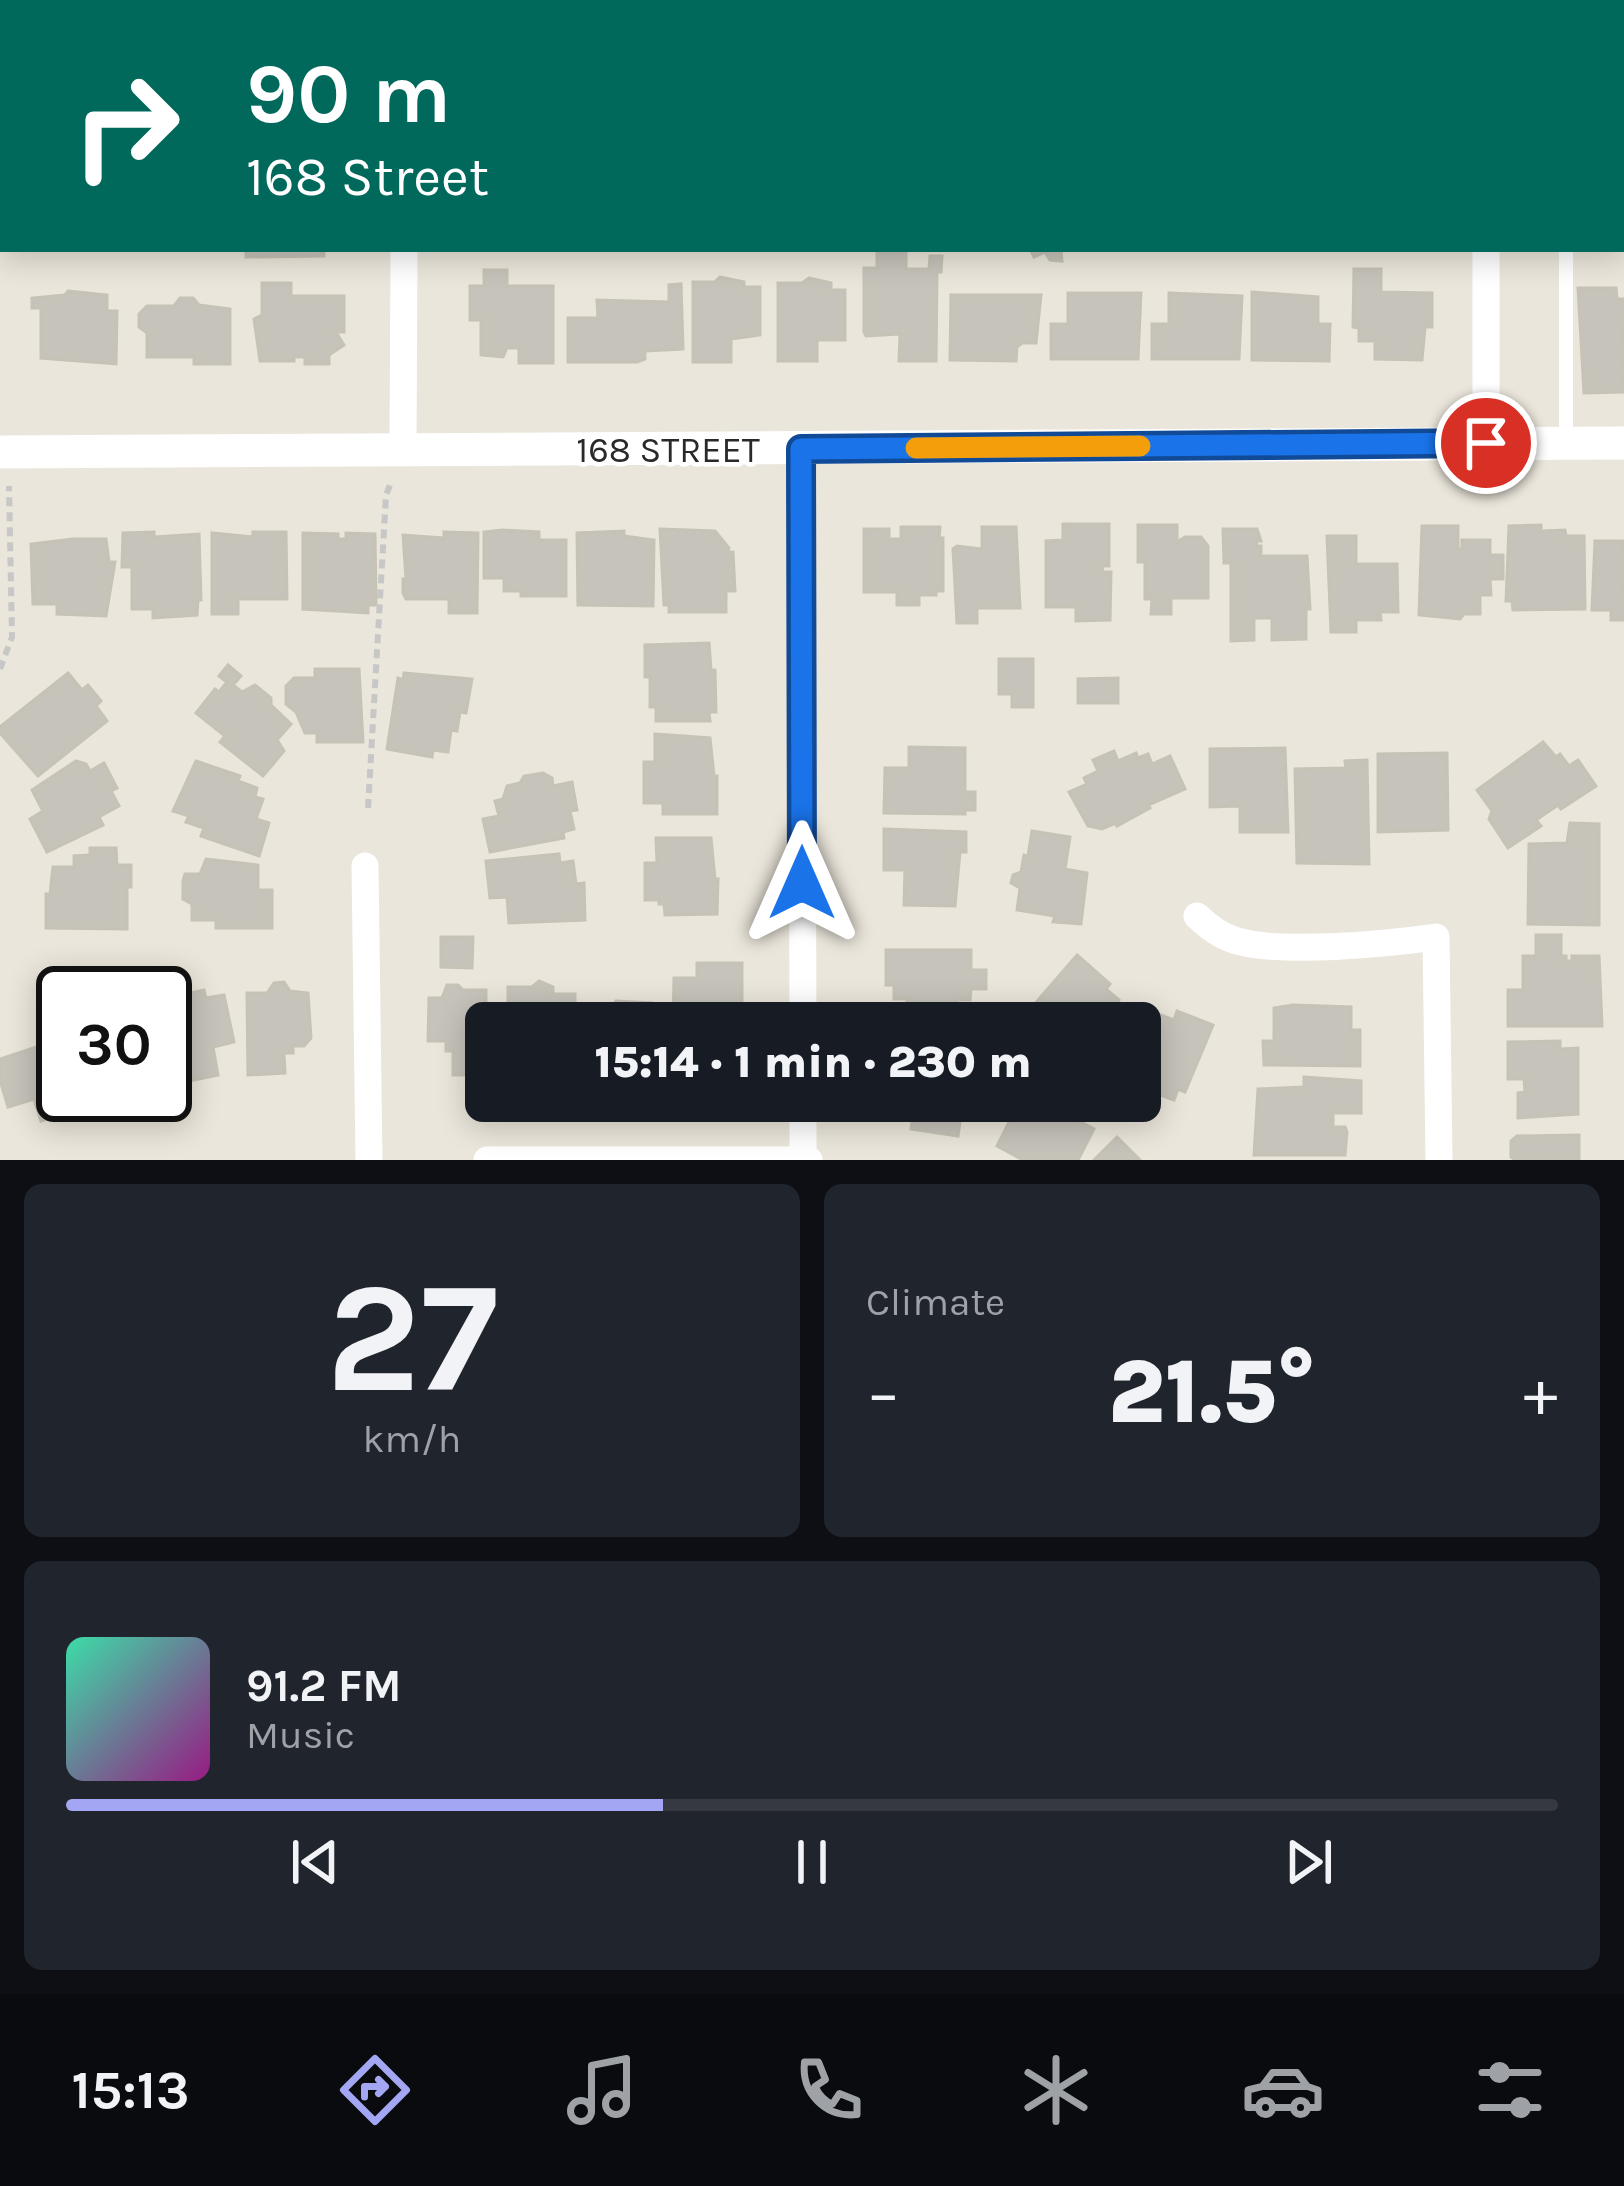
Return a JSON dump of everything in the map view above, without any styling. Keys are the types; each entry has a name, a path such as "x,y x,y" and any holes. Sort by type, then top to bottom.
{"street":[{"path":"404,252 404,451"},
{"path":"1486,252 1486,443"},
{"name":"168 STREET","path":"0,452 1624,443"},
{"path":"801,449 803,1002"},
{"path":"364,866 369,1160"},
{"path":"1197,916 1213,931 1260,945 1385,944 1436,937 1439,1160"},
{"path":"488,1160 806,1159 804,1122"}],"lane":[{"path":"1566,252 1566,444"}],"path":[{"path":"368,808 390,484"},
{"path":"0,669 12,637 9,486"}],"building":[{"path":"246,252 324,252 324,256 246,257"},
{"path":"877,252 906,252 906,269 929,269 930,256 942,256 941,272 937,272 936,361 899,361 900,334 866,336 864,268 877,268"},
{"path":"1045,252 1061,252 1062,261 1050,260"},
{"path":"1354,269 1381,269 1381,292 1432,293 1432,327 1425,327 1422,360 1375,359 1375,341 1359,341 1359,328 1353,327"},
{"path":"484,270 507,270 507,286 553,286 553,363 519,363 519,348 507,348 503,357 481,355 481,320 470,320 470,286 484,286"},
{"path":"720,277 744,282 744,287 760,287 760,335 731,339 731,362 693,362 693,282 715,282"},
{"path":"809,278 831,283 831,290 845,290 845,340 817,340 817,361 778,361 778,283 802,283"},
{"path":"262,283 291,283 291,296 344,296 344,332 336,332 344,345 329,355 329,364 305,364 305,357 260,361 254,319 262,315"},
{"path":"681,284 683,349 645,351 645,359 637,362 568,362 568,318 598,318 597,300 669,302 669,285"},
{"path":"1578,288 1616,288 1617,299 1624,299 1623,392 1584,393"},
{"path":"68,291 107,295 107,311 117,311 116,364 41,358 41,308 32,308 32,298"},
{"path":"1252,292 1318,297 1318,324 1330,324 1329,361 1252,360"},
{"path":"1068,293 1141,293 1138,359 1051,359 1051,324 1068,324"},
{"path":"1169,293 1242,296 1239,359 1152,359 1152,324 1169,324"},
{"path":"951,295 1041,295 1036,343 1017,347 1016,361 950,360"},
{"path":"180,298 230,309 230,364 194,364 194,357 147,357 147,333 139,327 139,314 147,306 174,306"},
{"path":"1063,524 1109,524 1109,566 1102,566 1103,572 1111,572 1110,620 1076,621 1076,607 1046,607 1046,541 1063,540"},
{"path":"1138,525 1177,525 1177,542 1201,537 1208,546 1208,598 1171,598 1171,614 1151,614 1152,599 1145,599 1145,562 1138,562"},
{"path":"1541,525 1541,531 1565,530 1566,536 1584,536 1585,609 1513,610 1512,601 1506,601 1509,526"},
{"path":"1422,526 1458,526 1458,549 1462,549 1462,540 1490,540 1490,555 1503,555 1503,579 1490,579 1491,595 1480,595 1480,614 1464,614 1460,619 1419,615"},
{"path":"901,527 940,527 939,538 943,538 943,591 919,595 919,605 897,605 897,592 864,592 864,529 889,529 889,539 901,539"},
{"path":"982,527 1016,527 1020,608 977,608 977,623 957,623 953,549 982,549"},
{"path":"660,529 715,531 729,548 726,552 733,552 735,591 726,591 726,612 669,612 669,605 664,605"},
{"path":"1223,529 1257,529 1261,553 1257,556 1307,556 1310,609 1306,609 1306,639 1272,640 1272,618 1254,618 1254,640 1231,641 1231,563 1224,563"},
{"path":"624,531 624,536 654,540 653,606 578,605 577,533"},
{"path":"154,532 154,537 199,534 201,600 197,615 153,618 153,609 132,609 132,567 122,567 123,533"},
{"path":"253,532 286,532 287,599 238,599 238,614 212,614 212,533 253,537"},
{"path":"444,532 478,533 477,613 449,613 449,599 406,599 403,593 403,535 444,538"},
{"path":"484,532 539,532 539,540 566,540 566,596 521,596 521,591 504,591 504,578 484,578"},
{"path":"303,533 338,534 338,539 346,539 346,533 375,534 376,605 368,605 368,613 303,609"},
{"path":"1327,536 1356,536 1356,564 1397,564 1398,612 1380,612 1381,620 1356,620 1356,632 1331,632"},
{"path":"106,539 109,562 115,562 106,616 57,614 57,604 33,604 31,544"},
{"path":"1595,541 1623,541 1624,620 1611,620 1611,610 1592,610"},
{"path":"709,643 716,712 709,712 710,721 656,721 656,707 650,707 650,677 645,677 645,645"},
{"path":"999,659 1033,659 1033,707 1012,707 1012,694 999,694"},
{"path":"228,665 241,676 233,685 242,692 255,685 291,724 277,740 284,751 263,776 220,742 225,736 196,713 227,682 219,676"},
{"path":"315,669 359,669 363,742 317,742 317,733 305,733 296,712 286,704 286,686 294,678 315,678"},
{"path":"68,673 82,690 88,685 101,701 96,706 107,721 38,776 0,733 0,727"},
{"path":"404,673 472,679 466,713 460,712 457,731 451,730 448,752 433,750 432,757 387,749 398,678 403,680"},
{"path":"1118,678 1118,703 1078,703 1078,679"},
{"path":"655,734 710,738 717,814 663,814 663,803 644,803 644,762 655,762"},
{"path":"1543,742 1569,766 1578,760 1596,786 1536,820 1541,826 1508,848 1477,790"},
{"path":"909,747 965,748 965,792 975,792 975,810 965,810 965,814 884,813 885,768 909,768"},
{"path":"1285,748 1288,832 1240,832 1240,806 1210,807 1210,749"},
{"path":"1114,751 1118,761 1136,753 1138,758 1148,754 1152,764 1170,756 1185,789 1148,805 1150,808 1117,826 1088,826 1069,792 1087,784 1084,778 1098,771 1093,760"},
{"path":"1447,753 1448,830 1378,832 1378,754"},
{"path":"1367,760 1369,864 1297,863 1295,769 1346,768 1345,761"},
{"path":"76,761 90,771 104,763 117,788 111,791 119,806 99,817 103,825 47,852 30,819 43,811 32,790"},
{"path":"196,761 240,776 238,781 257,788 255,797 263,799 256,819 269,823 259,856 201,836 204,828 173,811"},
{"path":"543,773 552,778 553,786 572,782 577,810 570,811 574,829 563,832 564,838 490,852 483,819 499,816 495,801 503,799 507,786 520,783 524,776"},
{"path":"1570,823 1599,824 1599,925 1528,924 1529,844 1567,843"},
{"path":"884,829 966,832 955,906 904,905 905,870 884,870"},
{"path":"1032,831 1070,837 1065,869 1087,873 1081,924 1053,922 1055,916 1017,910 1020,888 1011,883 1013,875 1021,872 1024,855 1028,856"},
{"path":"656,838 711,838 718,879 717,914 665,915 659,900 645,900 645,863 657,863"},
{"path":"90,848 116,848 117,865 131,865 127,929 46,928 46,894 50,894 53,867 74,867 74,856 90,855"},
{"path":"559,854 560,863 573,861 576,884 584,883 585,920 509,923 507,897 490,898 486,861"},
{"path":"206,859 258,865 258,890 272,890 272,928 216,928 216,920 192,920 192,904 183,899 183,881 185,874 200,874"},
{"path":"1536,935 1561,935 1561,956 1566,961 1572,961 1572,956 1599,956 1602,1026 1508,1026 1508,990 1523,990 1523,956 1536,956"},
{"path":"441,937 473,937 472,968 441,967"},
{"path":"886,950 971,950 971,970 986,970 986,989 971,989 970,1000 957,1002 894,999 894,985 886,985"},
{"path":"1077,955 1110,984 1106,989 1119,1000 1118,1002 1036,1002"},
{"path":"697,963 742,963 742,1002 673,1002 674,978 697,978"},
{"path":"539,981 553,987 553,994 575,994 575,1002 508,1002 508,987 532,987"},
{"path":"284,982 290,991 308,993 311,1038 304,1046 293,1046 293,1053 284,1053 285,1073 248,1075 247,993 267,993 274,983"},
{"path":"447,985 486,990 486,1002 465,1002 465,1075 453,1075 453,1051 446,1051 446,1041 428,1041 429,998 442,998"},
{"path":"204,990 206,998 224,995 234,1042 213,1047 218,1075 192,1080 192,993"},
{"path":"1351,1007 1351,1030 1360,1030 1360,1066 1264,1065 1263,1041 1274,1041 1274,1008"},
{"path":"1177,1011 1213,1025 1185,1092 1178,1089 1174,1100 1161,1095 1161,1015 1174,1020"},
{"path":"1560,1041 1560,1049 1578,1048 1578,1114 1518,1118 1518,1093 1525,1092 1524,1079 1508,1079 1508,1042"},
{"path":"36,1047 36,1105 34,1099 8,1107 0,1059"},
{"path":"1304,1077 1361,1081 1361,1113 1333,1113 1333,1127 1345,1127 1347,1132 1345,1155 1254,1155 1258,1089 1304,1087"},
{"path":"912,1122 960,1122 958,1136 911,1129"},
{"path":"1009,1122 1081,1122 1094,1129 1078,1160 1023,1160 997,1146"},
{"path":"1579,1135 1579,1160 1511,1157 1511,1141 1517,1136"},
{"path":"1117,1137 1140,1160 1094,1160"}],"slow traffic":[{"path":"916,448 1140,446"}],"route":[{"path":"802,883 801,449 1486,443"}]}
